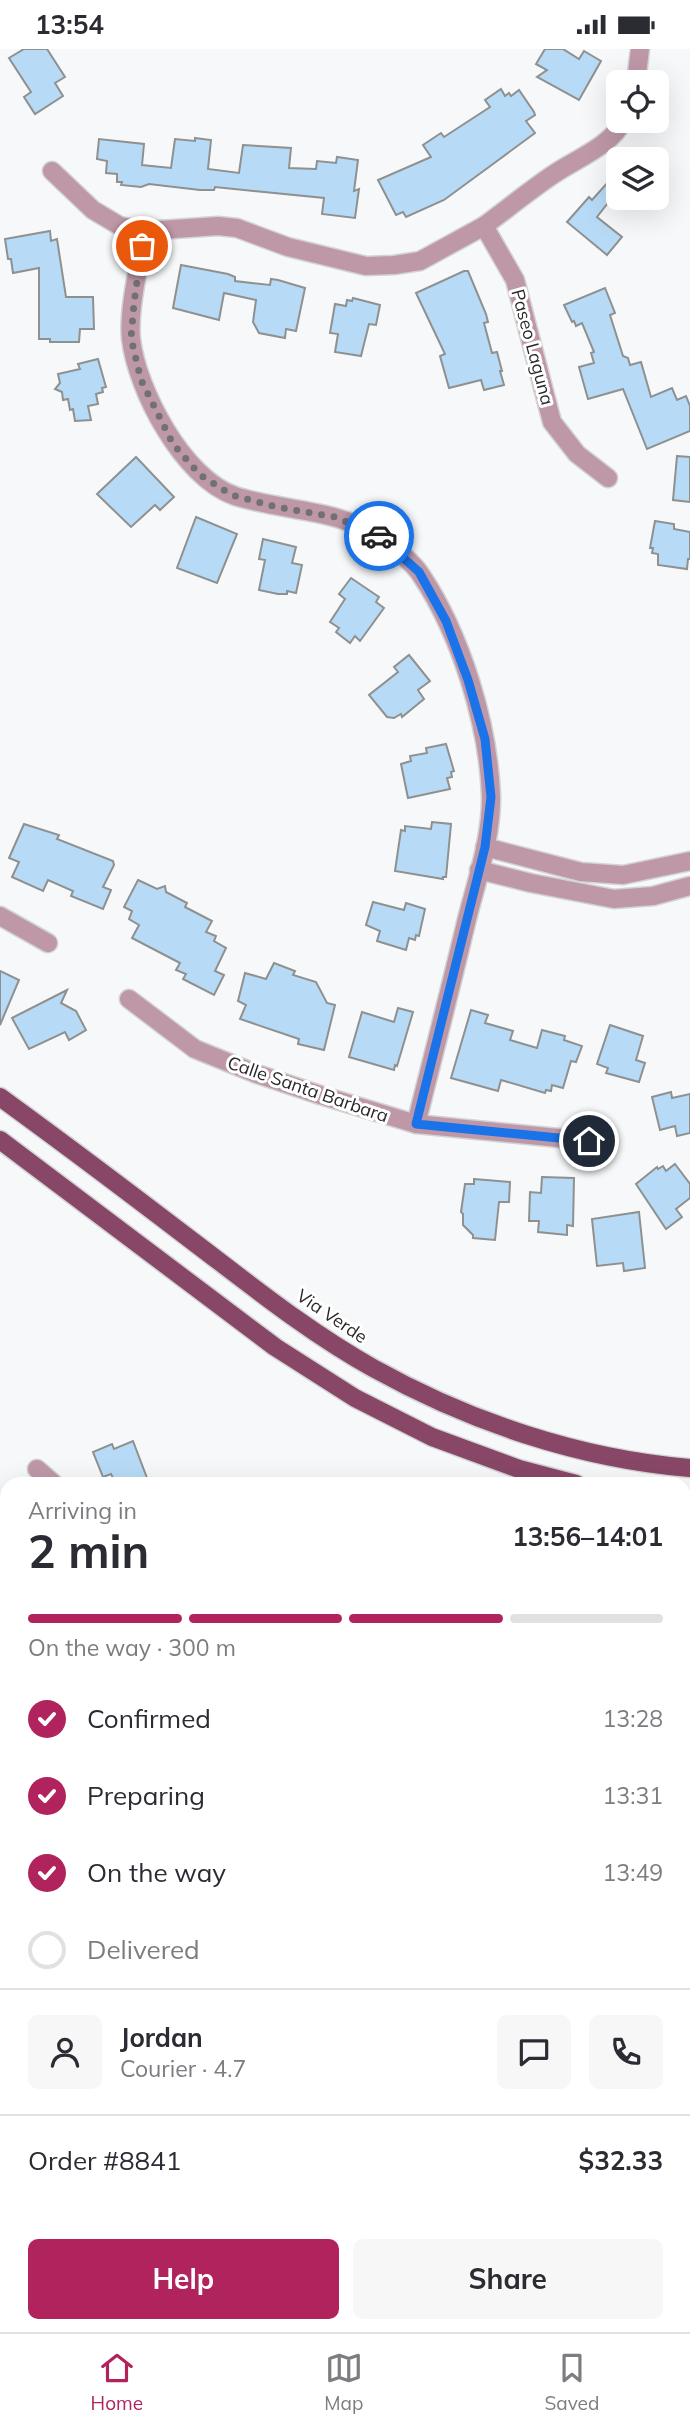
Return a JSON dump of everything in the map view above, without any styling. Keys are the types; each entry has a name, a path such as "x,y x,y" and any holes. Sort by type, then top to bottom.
{"main road":[{"name":"Via Verde","path":"0,1097 306,1326 373,1368 441,1403 521,1433 585,1451 690,1468"},
{"path":"0,1140 275,1347 355,1398 432,1437 519,1469 549,1477"}],"street":[{"path":"637,70 640,49"},
{"path":"52,171 93,210 120,226 145,230 218,226 237,228 288,247 341,261 366,266 394,265 420,261 484,226 614,133"},
{"name":"Paseo Laguna","path":"484,226 515,280 552,422 577,454 608,478"},
{"path":"145,230 131,338 141,380 173,444 200,475 232,495 277,507 335,517 379,536 419,572 446,621 468,680 485,739 491,797 485,847 416,1124"},
{"path":"485,847 581,872 623,875 690,861"},
{"path":"479,870 614,899 653,896 690,886"},
{"path":"0,916 48,943"},
{"name":"Calle Santa Barbara","path":"129,999 195,1049 257,1074 416,1124 589,1141"},
{"path":"37,1469 46,1477"}],"building":[{"path":"24,49 47,49 65,77 55,83 63,96 35,114 24,97 31,92 9,58"},
{"path":"545,49 563,49 579,59 584,51 601,61 579,100 537,77 547,70 536,64"},
{"path":"501,89 505,96 509,93 511,96 519,90 534,112 535,115 526,121 535,133 444,200 406,217 403,212 396,215 378,180 431,157 423,145 441,133 444,137 490,107 485,100"},
{"path":"195,138 211,140 208,169 239,173 243,145 291,148 289,168 316,169 317,161 336,163 337,157 358,160 354,191 359,189 355,218 322,214 324,198 215,187 214,190 200,190 149,184 141,187 121,185 122,182 117,182 117,174 106,173 107,161 97,159 99,139 144,144 142,165 171,168 175,139 195,141"},
{"path":"606,184 606,205 597,217 622,237 607,255 567,222 589,197 592,200"},
{"path":"50,231 51,241 57,239 66,297 93,297 94,329 80,329 79,342 50,342 50,339 39,339 39,268 13,273 11,259 8,259 5,239"},
{"path":"181,265 228,274 235,277 235,281 270,285 271,279 305,288 296,331 286,329 285,338 259,333 253,322 256,300 224,293 219,320 173,308"},
{"path":"468,271 486,314 488,322 484,323 492,353 497,352 504,385 484,390 481,380 449,388 440,356 445,354 416,293"},
{"path":"605,288 615,313 610,315 623,356 628,358 630,365 641,362 651,397 672,388 677,400 686,396 690,406 690,431 647,449 623,389 588,399 579,367 594,363 591,353 594,352 582,323 576,326 574,321 572,322 564,305"},
{"path":"353,298 380,305 376,325 369,324 361,356 335,352 338,334 330,333 335,304 346,306 347,300 352,301"},
{"path":"98,359 106,387 102,388 103,392 96,394 98,404 88,406 91,420 75,421 68,399 63,400 62,392 55,389 60,383 58,374 80,369 78,364"},
{"path":"677,456 690,457 690,502 673,500"},
{"path":"136,457 174,497 160,510 155,505 131,527 97,494"},
{"path":"196,517 237,534 217,583 177,568"},
{"path":"655,521 674,524 674,529 690,532 690,559 687,569 658,565 658,554 652,553 653,548 650,548"},
{"path":"263,539 296,547 292,563 302,565 296,593 287,591 287,594 278,594 259,590 265,560 259,559"},
{"path":"351,578 379,597 376,602 384,608 360,641 355,636 350,643 336,632 339,628 330,622 345,599 339,594"},
{"path":"409,655 430,681 418,690 424,699 402,717 401,714 394,718 387,717 369,695 398,672 394,667"},
{"path":"446,744 454,771 451,772 452,777 447,778 450,789 408,798 401,764 411,761 410,756 427,753 426,748"},
{"path":"432,822 451,824 446,877 443,879 395,871 401,830 405,831 405,826 431,829"},
{"path":"24,824 59,835 57,839 113,861 114,865 103,887 111,890 103,909 71,896 73,891 48,880 43,891 12,877 19,862 9,858"},
{"path":"138,880 157,889 165,886 166,892 187,903 185,907 212,921 206,932 216,936 214,941 226,948 215,971 224,975 214,995 183,979 186,974 176,970 180,963 132,938 139,925 129,919 132,911 124,907"},
{"path":"373,902 404,910 406,903 425,909 419,936 416,935 415,940 409,938 406,950 377,941 380,931 366,925"},
{"path":"274,963 295,971 293,975 316,982 327,1003 335,1005 324,1050 298,1044 299,1039 240,1019 246,1005 238,1001 245,973 266,979"},
{"path":"0,971 19,980 0,1025"},
{"path":"67,990 61,1003 76,1011 86,1030 69,1040 65,1032 29,1049 12,1018"},
{"path":"398,1008 413,1012 394,1070 349,1057 362,1012 394,1022"},
{"path":"471,1010 488,1015 485,1023 513,1031 510,1040 537,1048 542,1030 565,1036 564,1040 582,1046 576,1062 571,1061 563,1088 552,1085 551,1091 546,1090 545,1093 501,1080 498,1091 451,1078"},
{"path":"610,1025 643,1036 636,1060 645,1063 639,1082 606,1073 608,1068 597,1064"},
{"path":"671,1092 672,1098 690,1094 690,1133 677,1136 675,1126 660,1130 652,1097"},
{"path":"675,1164 690,1184 690,1198 676,1209 682,1217 666,1229 636,1184 657,1167 658,1169 663,1166 666,1171"},
{"path":"542,1177 574,1178 573,1226 567,1225 567,1235 538,1232 539,1221 529,1221 530,1192 541,1193"},
{"path":"474,1179 510,1182 509,1202 499,1202 495,1240 473,1238 463,1225 461,1212 465,1184 474,1184"},
{"path":"639,1212 645,1268 624,1271 623,1263 597,1266 592,1219"},
{"path":"133,1441 147,1477 112,1477 111,1474 103,1477 93,1452 112,1444 114,1449"}],"way so far":[{"path":"142,246 131,338 141,380 173,444 200,475 232,495 277,507 335,517 379,536"}],"route":[{"path":"379,536 419,572 446,621 468,680 485,739 491,797 485,847 416,1124 589,1141"}]}
